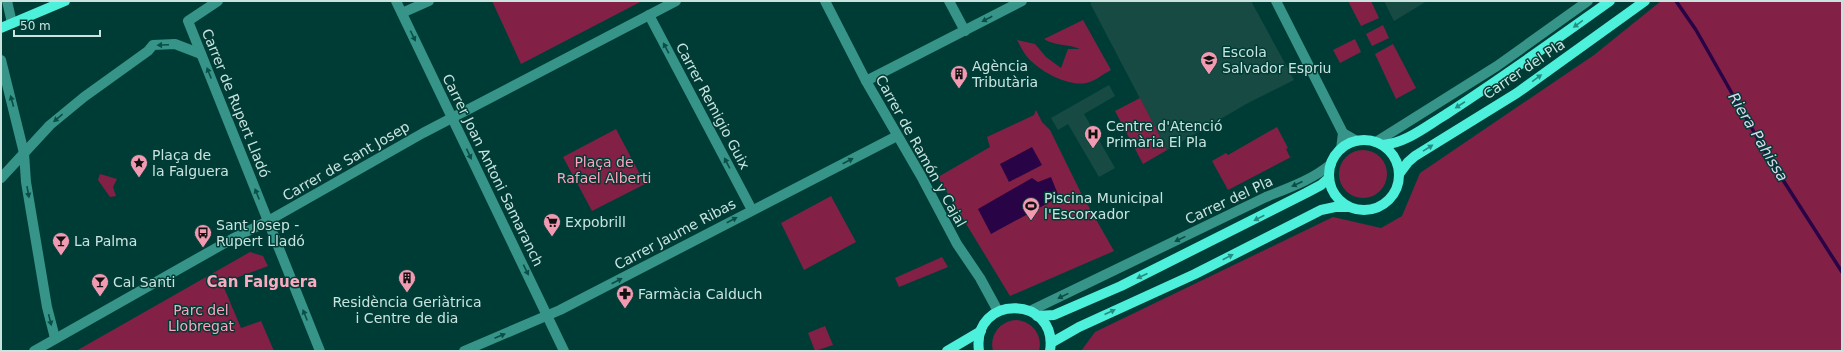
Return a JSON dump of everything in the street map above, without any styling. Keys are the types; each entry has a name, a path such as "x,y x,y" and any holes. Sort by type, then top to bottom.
{"main road":[{"path":"1,28 65,1"},
{"name":"Carrer del Pla","path":"1379,144 1397,143 1409,137 1503,77 1610,1"},
{"name":"Carrer del Pla","path":"1399,174 1408,162 1416,156 1517,93 1645,1"},
{"path":"979,351 978,342 981,331 989,318 998,311 1016,308 1033,313 1047,328 1050,347 1079,327 1195,274 1321,210 1335,207 1348,207 1366,211 1383,205 1395,191 1399,174 1394,157 1379,144 1367,140 1357,141 1341,149 1331,164 1329,178 1334,195 1348,207"},
{"name":"Carrer del Pla","path":"1033,313 1054,314 1128,283 1306,193 1321,185 1329,178"},
{"path":"947,351 981,331"}],"street":[{"path":"7,1 12,23"},
{"name":"Carrer de Rupert Lladó","path":"218,1 188,21 320,351"},
{"name":"Carrer Joan Antoni Samaranch","path":"396,1 564,351"},
{"path":"402,13 429,1"},
{"name":"Carrer de Sant Josep","path":"34,351 232,239 268,221 453,117 520,84 676,1"},
{"name":"Carrer de Ramón y Cajal","path":"824,1 866,81 957,244 980,278 998,311"},
{"path":"949,1 964,31"},
{"path":"866,81 1022,1"},
{"path":"1276,1 1343,133 1357,141"},
{"name":"Carrer del Pla","path":"1379,144 1497,66 1588,1"},
{"name":"Carrer Remigio Guix","path":"649,16 752,210"},
{"path":"1,178 61,115 84,96 148,51 153,45 175,44 201,54"},
{"path":"1,60 24,153 26,182 47,307 55,338"},
{"path":"1341,149 1343,133"},
{"name":"Carrer Jaume Ribas","path":"464,351 548,316 897,136"},
{"name":"Carrer del Pla","path":"1033,313 1266,198 1300,183 1331,164"}],"shaded area":[{"name":"Escola Salvador Espriu","path":"1094,1 1251,1 1294,80 1248,103 1167,150 1090,3"},
{"path":"1384,1 1427,1 1394,21"},
{"name":"Centre d'Atenció Primària El Pla","path":"1109,85 1115,96 1084,114 1115,168 1099,177 1068,124 1058,130 1051,118"},
{"path":"1032,147 1042,165 1009,182 1000,164"},
{"path":"1051,177 1059,197 991,234 978,209 1032,178 1038,182"}],"green space":[{"path":"492,1 642,1 521,64"},
{"path":"1348,1 1371,1 1379,18 1361,26"},
{"path":"1661,1 1842,1 1842,351 1081,351 1095,332 1333,217 1381,228 1402,216 1420,173 1594,55"},
{"path":"1083,20 1111,70 1095,80 1086,83 1078,84 1052,76 1030,60 1017,40 1035,44 1046,57 1061,68 1068,49 1080,49 1052,43 1044,39"},
{"path":"1383,25 1389,38 1372,46 1366,34"},
{"path":"1355,39 1361,52 1340,63 1333,50"},
{"path":"1393,44 1416,88 1396,99 1375,54"},
{"path":"1140,98 1167,150 1143,164 1115,111"},
{"name":"Piscina Municipal l'Escorxador","path":"1036,110 1042,122 1050,130 1081,193 1114,251 1010,296 937,176 938,177 990,147 987,137 1034,115"},
{"path":"1277,127 1288,148 1286,149 1290,157 1293,156 1228,190 1212,161 1226,153 1228,155"},
{"name":"Plaça de Rafael Alberti","path":"616,129 645,184 592,211 563,157"},
{"path":"1363,150 1372,152 1380,157 1385,165 1387,174 1385,183 1380,191 1372,196 1363,198 1354,196 1346,191 1341,183 1339,174 1341,165 1346,157 1354,152"},
{"path":"100,174 117,179 113,187 116,196 110,197 98,180"},
{"path":"831,196 856,242 804,270 781,223"},
{"name":"Parc del Llobregat","path":"250,252 263,256 268,266 222,283 241,328 261,321 274,351 76,351"},
{"path":"942,257 948,267 899,287 895,278"},
{"path":"1016,320 1027,323 1038,334 1040,345 1039,351 993,351 992,345 994,334 1005,323"},
{"path":"825,326 833,345 815,351 808,333"}],"waterway":[{"name":"Riera Pahissa","path":"1676,1 1696,30 1767,155 1842,272"}],"place":[{"name":"Escola Salvador Espriu","path":"1209,75"},
{"name":"Agència Tributària","path":"959,89"},
{"name":"Centre d'Atenció Primària El Pla","path":"1093,149"},
{"name":"Plaça de la Falguera","path":"139,178"},
{"name":"Piscina Municipal l'Escorxador","path":"1031,221"},
{"name":"Expobrill","path":"552,237"},
{"name":"Sant Josep - Rupert Lladó","path":"203,248"},
{"name":"La Palma","path":"61,256"},
{"name":"Residència Geriàtrica i Centre de dia","path":"407,293"},
{"name":"Cal Santi","path":"100,297"},
{"name":"Farmàcia Calduch","path":"625,309"}],"district":[{"name":"Can Falguera","path":"262,282"}]}
